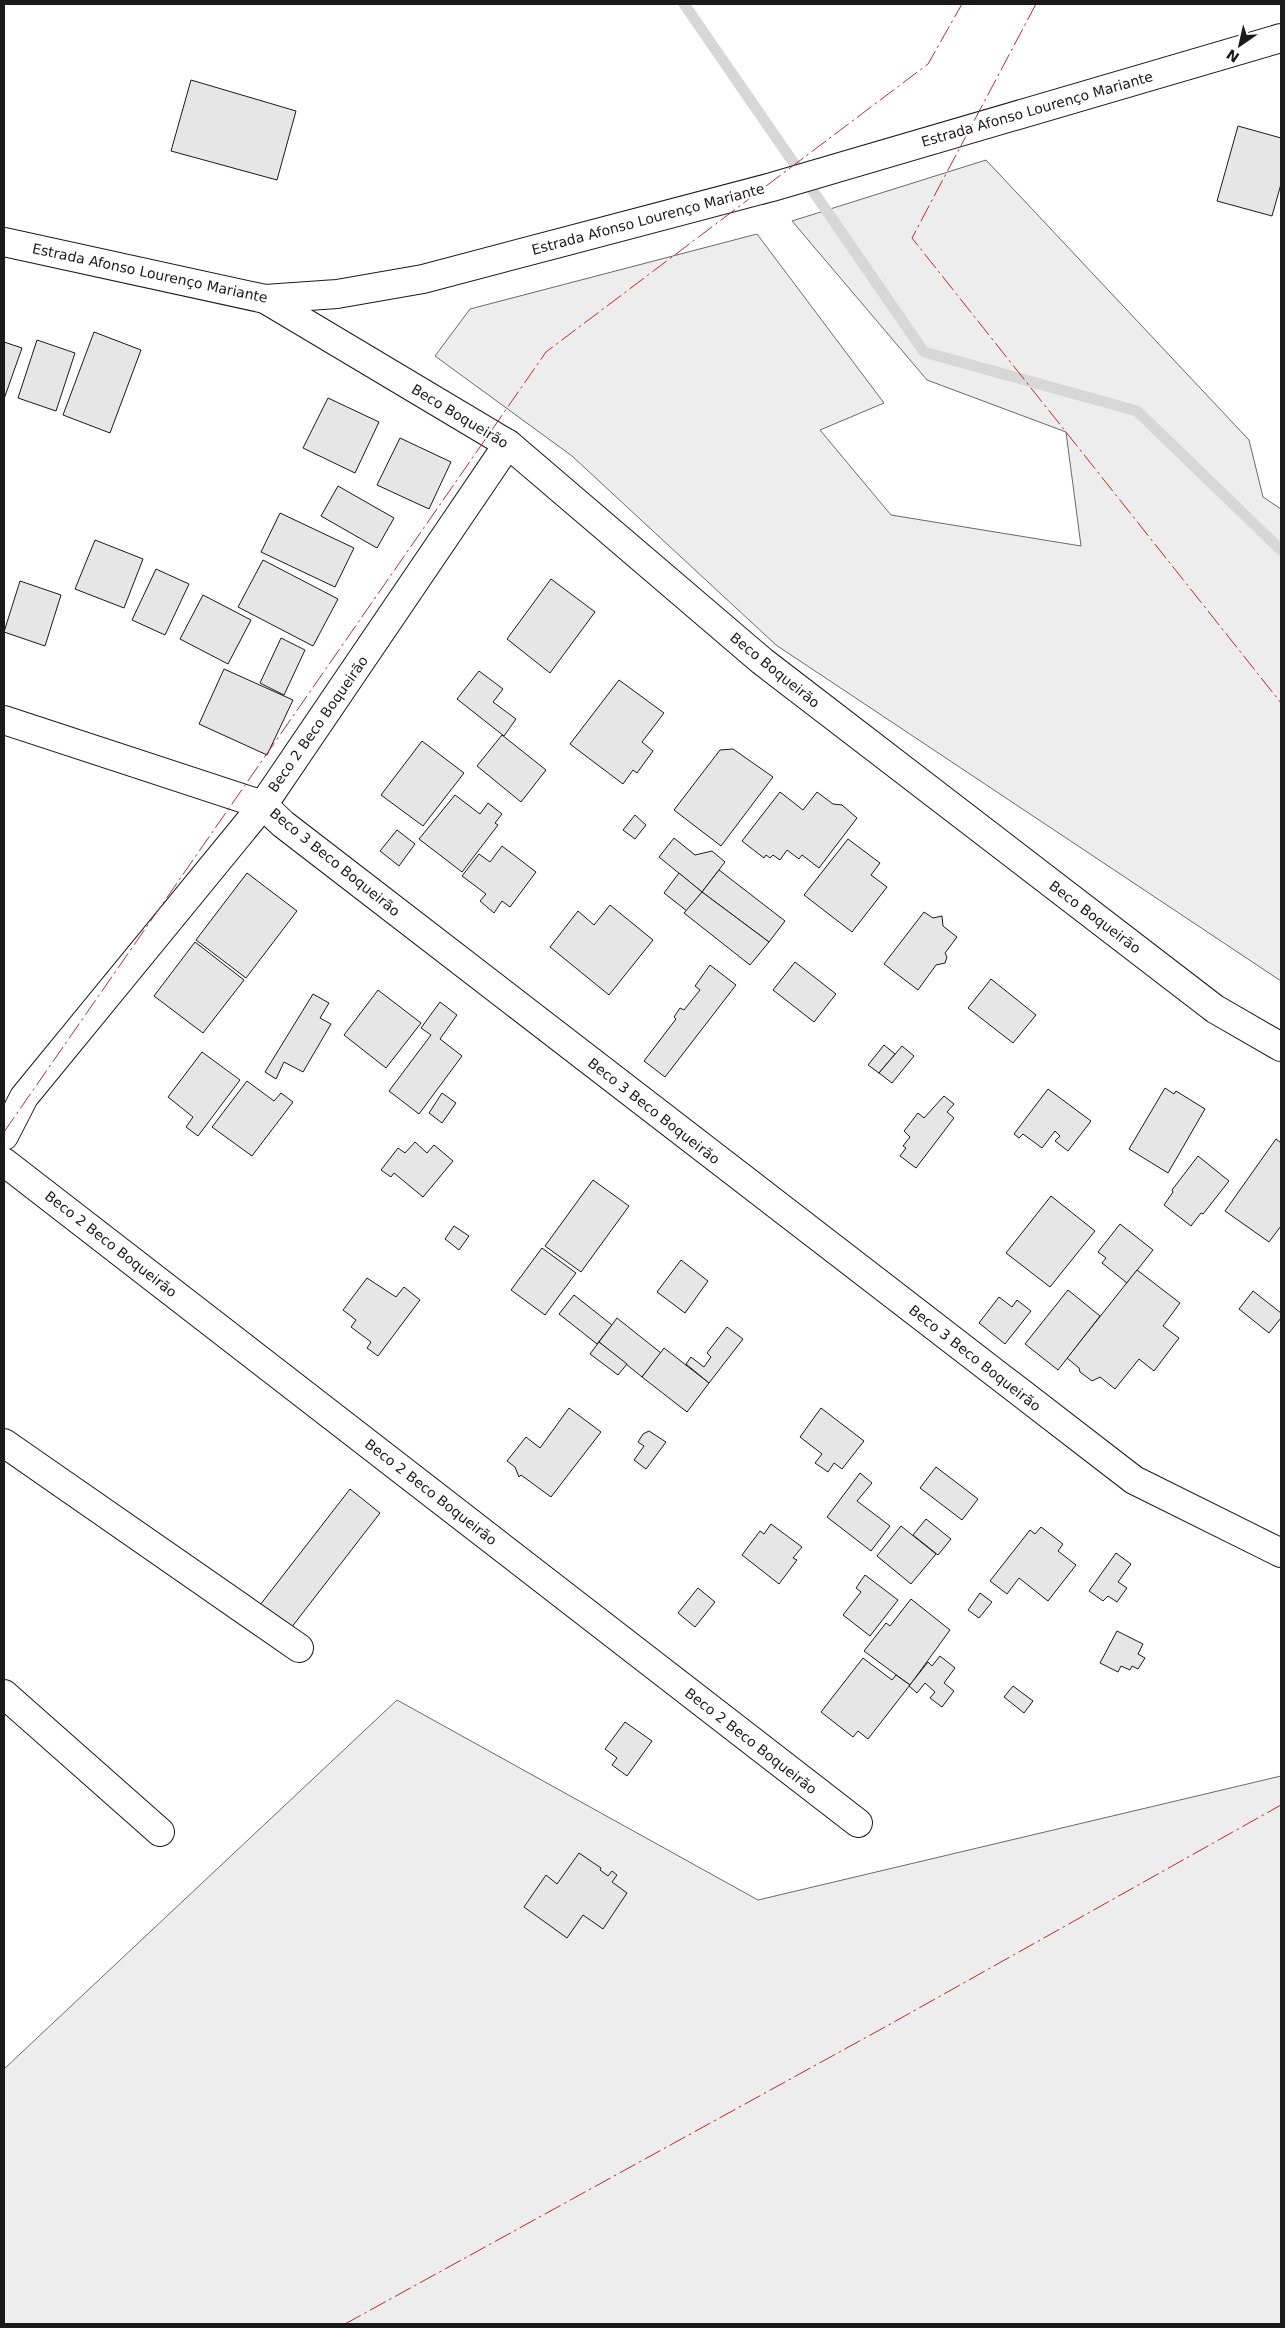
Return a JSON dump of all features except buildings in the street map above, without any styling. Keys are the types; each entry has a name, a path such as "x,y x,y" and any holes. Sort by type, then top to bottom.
{"street":[{"name":"Estrada Afonso Lourenço Mariante","path":"4,242 265,299 337,294 423,278 772,187 1281,38"},
{"name":"Beco Boqueirão","path":"265,299 508,444 762,661 1215,1009 1281,1047"},
{"name":"Beco 2 Beco Boqueirão","path":"4,1136 24,1097 263,805 429,564 508,444"},
{"name":"Beco 3 Beco Boqueirão","path":"4,720 263,805 283,824 1134,1480 1281,1553"},
{"name":"Beco 2 Beco Boqueirão","path":"4,1162 858,1824"},
{"path":"4,1443 299,1648"},
{"path":"4,1694 160,1832"}],"shaded area":[{"path":"986,160 1249,440 1263,497 1281,509 1281,981 776,645 572,456 435,356 470,309 757,234 884,403 820,430 891,515 1081,546 1066,432 927,380 792,221"},
{"path":"397,1700 758,1900 1281,1776 1281,2324 4,2324 4,2069"}],"waterway":[{"path":"684,4 924,352 1137,411 1281,550"}],"power":[{"path":"4,1132 546,352 928,64 962,4"},
{"path":"1036,4 912,238 1281,703"},
{"path":"345,2324 894,2022 1281,1805"}]}
